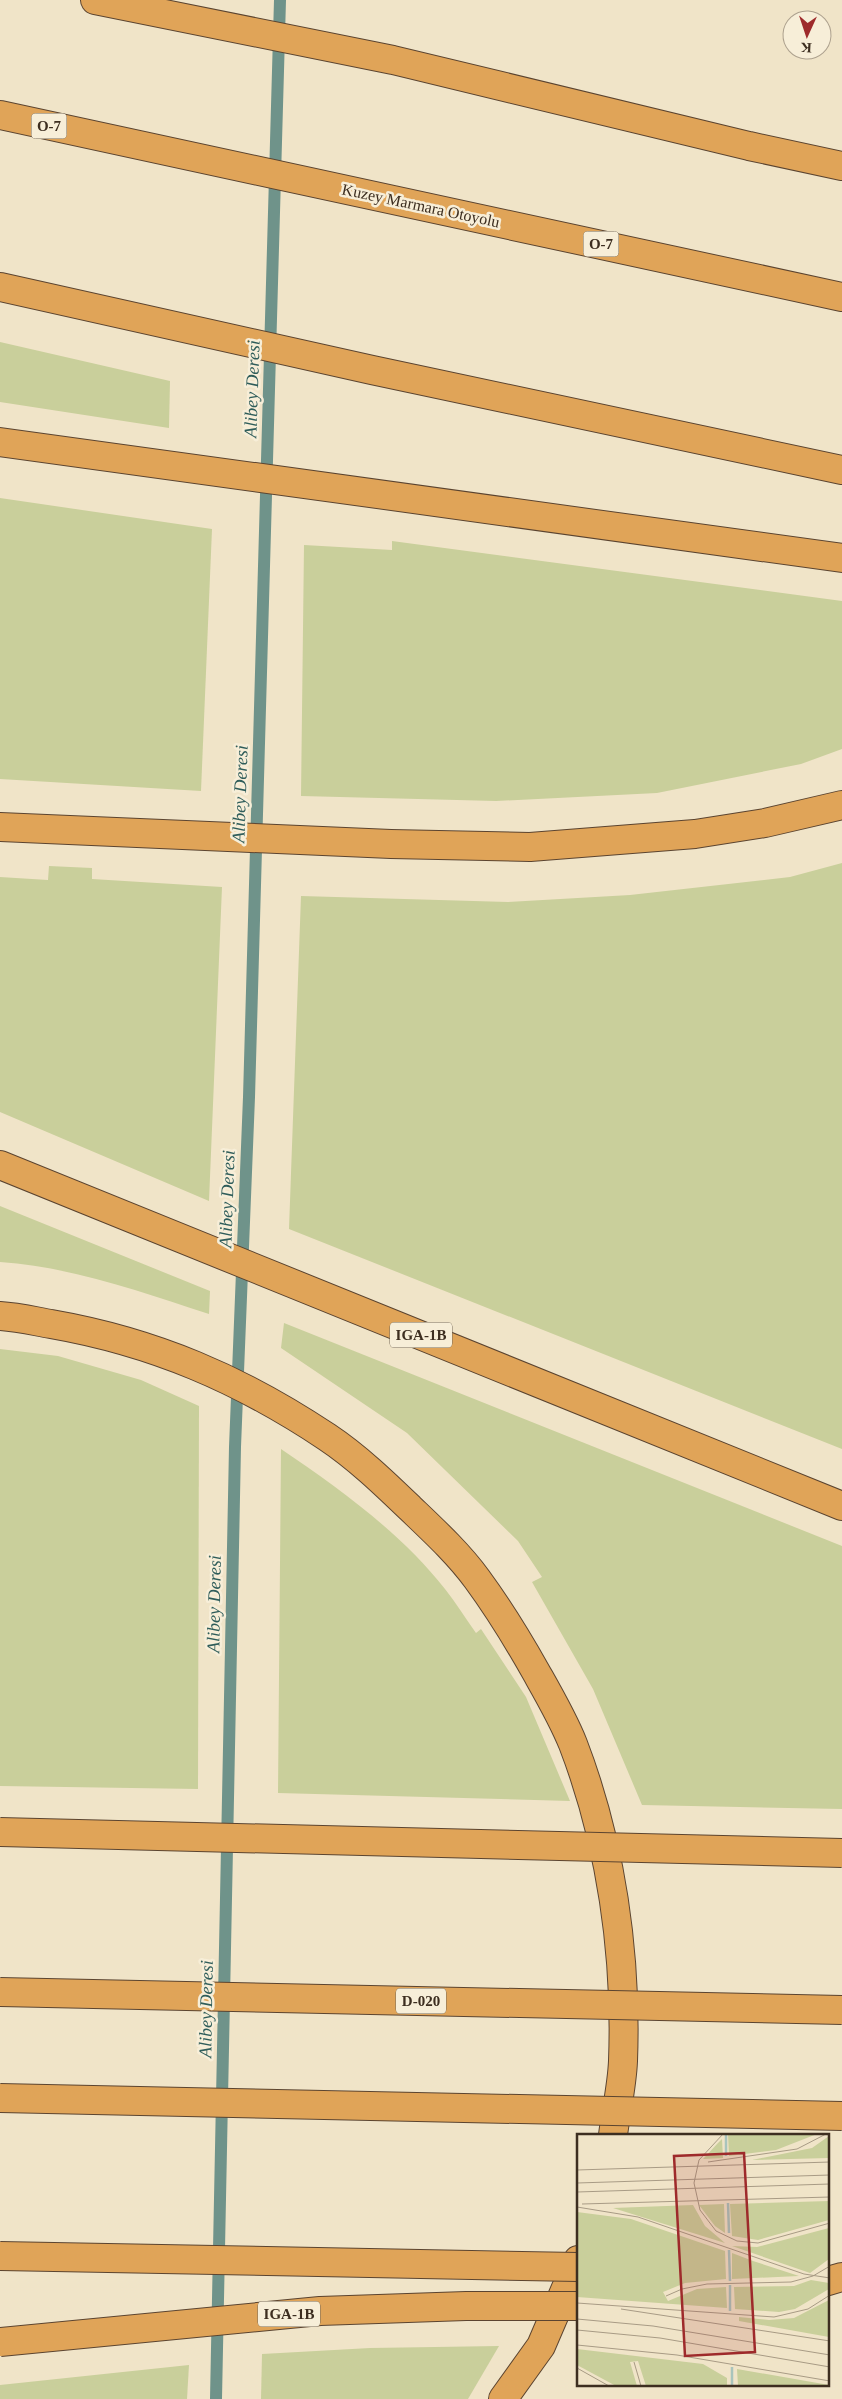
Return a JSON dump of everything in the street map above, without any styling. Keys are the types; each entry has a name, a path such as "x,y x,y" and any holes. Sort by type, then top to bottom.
{"highway":[{"path":"95,0 393,60 739,144 842,166"},
{"name":"Kuzey Marmara Otoyolu","path":"0,115 360,191 842,297"},
{"path":"0,287 372,370 842,470"},
{"path":"0,442 842,558"},
{"path":"0,827 391,844 530,847 628,841 695,834 756,824 842,805"},
{"name":"IGA-1B","path":"0,1165 842,1506"},
{"path":"0,1316 86,1330 143,1345 202,1368 260,1395 329,1438 384,1484 433,1530 476,1577 511,1628 572,1741 591,1797 608,1864 622,1989 623,2063 613,2134"},
{"path":"0,1832 842,1853"},
{"name":"D-020","path":"0,1992 842,2010"},
{"path":"0,2098 842,2116"},
{"path":"0,2256 577,2267"},
{"path":"503,2399 540,2346 577,2262"},
{"name":"IGA-1B","path":"0,2342 320,2311 466,2306 577,2306"}],"green space":[{"path":"0,342 170,381 169,428 0,402"},
{"path":"0,498 212,529 201,791 0,779"},
{"path":"392,541 842,601 842,749 801,764 657,793 496,801 301,796 304,545 392,550"},
{"path":"842,863 842,1449 289,1229 301,896 508,902 630,895 790,877"},
{"path":"49,866 92,868 92,879 222,887 209,1201 0,1112 0,877 48,880"},
{"path":"0,1206 210,1291 209,1314 132,1289 80,1275 53,1269 0,1262"},
{"path":"284,1323 842,1546 842,1809 642,1805 593,1689 532,1582 542,1577 518,1541 407,1433 281,1348"},
{"path":"0,1349 58,1356 141,1380 199,1406 198,1789 0,1786"},
{"path":"281,1449 369,1513 409,1549 449,1594 476,1633 481,1629 526,1697 570,1801 278,1793"},
{"path":"499,2346 468,2399 261,2399 262,2354 370,2348"},
{"path":"189,2365 187,2399 0,2399 0,2385"}],"waterway":[{"name":"Alibey Deresi","path":"216,2399 235,1447 249,1097 280,0"}]}
